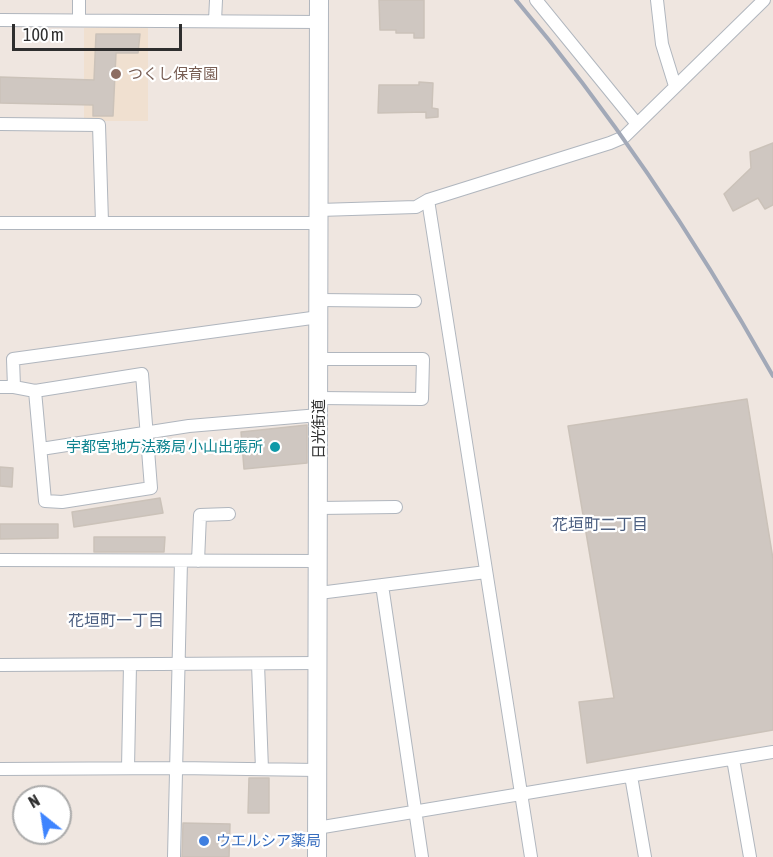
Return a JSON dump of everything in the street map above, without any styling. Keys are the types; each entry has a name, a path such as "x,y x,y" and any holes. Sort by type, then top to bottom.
{"main road":[{"name":"日光街道","path":"317,857 319,0"}],"street":[{"path":"79,0 79,20"},
{"path":"215,21 216,0"},
{"path":"536,0 637,124"},
{"path":"657,0 662,44 675,87"},
{"path":"0,223 319,216 416,207 428,201 624,137 764,0"},
{"path":"0,20 319,22"},
{"path":"0,124 99,125 102,222"},
{"path":"428,201 531,857"},
{"path":"14,387 13,359 319,308 415,301"},
{"path":"41,448 319,407 422,399 423,359 319,359"},
{"path":"0,387 35,391 142,374 151,488 63,502 45,501 35,391"},
{"path":"319,508 396,507"},
{"path":"198,561 200,515 229,514"},
{"path":"0,560 319,561"},
{"path":"174,857 182,561"},
{"path":"319,593 486,572"},
{"path":"382,585 422,857"},
{"path":"0,665 318,663"},
{"path":"258,664 262,769"},
{"path":"128,768 130,665"},
{"path":"317,828 773,753"},
{"path":"733,759 750,857"},
{"path":"0,769 318,770"},
{"path":"631,776 645,857"}],"shaded area":[{"name":"つくし保育園","path":"148,27 148,121 84,121 84,28"}],"building":[{"path":"379,0 424,0 424,38 414,38 414,33 380,30"},
{"path":"96,34 140,34 138,53 116,53 113,116 93,116 93,105 0,103 0,77 94,80"},
{"path":"419,82 433,83 432,108 438,109 438,117 426,118 426,112 378,113 379,85 419,85"},
{"path":"773,143 773,205 765,209 758,198 733,211 724,194 751,168 750,152"},
{"path":"747,399 773,559 773,730 587,763 579,702 614,698 568,426"},
{"name":"宇都宮地方法務局 小山出張所","path":"307,425 307,463 244,469 241,432"},
{"path":"0,467 13,468 12,487 0,486"},
{"path":"160,498 163,513 74,527 72,512"},
{"path":"0,524 58,524 58,538 0,539"},
{"path":"94,537 165,537 164,552 94,552"},
{"path":"249,778 269,778 269,813 248,813"},
{"name":"ウエルシア薬局","path":"183,823 230,824 229,857 182,857"}],"railway":[{"path":"516,0 587,89 654,182 685,229 773,376"}],"place":[{"name":"つくし保育園","path":"116,74"},
{"name":"宇都宮地方法務局 小山出張所","path":"275,447"},
{"name":"ウエルシア薬局","path":"204,841"}],"district":[{"name":"花垣町二丁目","path":"600,525"},
{"name":"花垣町一丁目","path":"116,621"}]}
